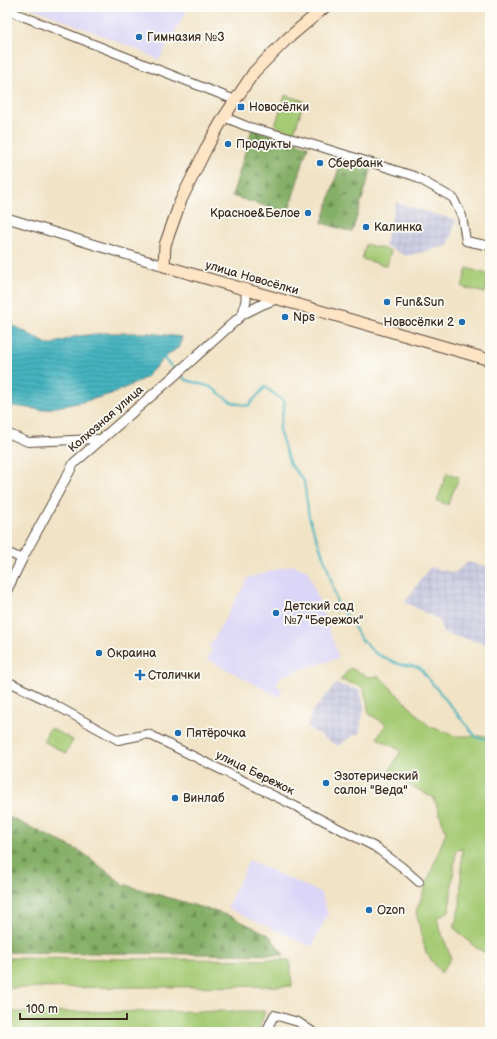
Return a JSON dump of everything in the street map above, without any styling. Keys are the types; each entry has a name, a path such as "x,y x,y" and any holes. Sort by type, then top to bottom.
{"main road":[{"path":"164,266 167,238 181,200 208,145 224,117 254,72 297,30 325,7"},
{"name":"улица Новосёлки","path":"164,266 490,360"}],"street":[{"path":"7,10 235,100"},
{"path":"224,117 246,126 414,176 453,198 462,216 466,241 490,246"},
{"name":"улица Новосёлки","path":"7,218 164,266"},
{"path":"243,314 246,300 246,290"},
{"name":"Колхозная улица","path":"7,590 74,463 243,314 276,299"},
{"path":"7,433 28,442 101,440"},
{"path":"7,552 22,559"},
{"name":"улица Бережок","path":"7,681 48,701 118,740 148,734 375,847 419,882"},
{"path":"266,1032 274,1014 298,1022 313,1032"}],"shaded area":[{"name":"Гимназия №3","path":"30,7 189,7 159,60 139,50"},
{"path":"396,203 456,220 448,246 406,256 384,245"},
{"path":"468,562 490,567 490,645 443,633 439,620 405,602 430,567 454,573"},
{"name":"Детский сад №7 \"Бережок\"","path":"292,565 308,571 339,658 281,676 276,685 282,689 279,697 207,659 212,650 209,647 248,578"},
{"path":"336,684 360,690 364,707 359,735 353,735 338,746 307,727 312,712"},
{"path":"249,860 321,893 328,914 312,947 227,908"}],"green space":[{"path":"285,95 304,101 294,133 275,126"},
{"path":"252,129 308,146 288,213 232,196"},
{"path":"342,158 372,167 352,232 322,223"},
{"path":"366,244 391,251 387,266 362,259"},
{"path":"467,268 490,275 485,293 462,287"},
{"path":"447,473 459,477 448,505 437,501"},
{"path":"350,668 369,677 379,676 429,726 455,736 490,736 490,955 475,947 454,928 460,905 462,849 456,850 449,911 437,918 451,958 441,973 426,953 416,912 446,832 434,798 388,774 401,751 377,738 386,724 369,714 363,687 340,680"},
{"path":"50,728 73,740 66,753 43,741"},
{"path":"7,816 82,852 123,884 230,916 269,935 284,955 7,952"},
{"path":"7,958 290,960 292,986 7,988"},
{"path":"265,1011 258,1032 7,1032 7,1012"}],"water":[{"path":"7,323 49,345 77,336 107,333 149,333 182,337 179,347 164,358 145,378 115,393 82,402 42,410 7,405"}],"waterway":[{"path":"162,357 176,371"},
{"path":"179,374 186,380 211,387 231,402 248,406 265,387 285,402 279,430 290,464 304,481 309,517 329,572 338,607 350,619 360,638 375,653 398,664 419,667 477,738 490,739"}],"place":[{"name":"Гимназия №3","path":"139,37"},
{"name":"Новосёлки","path":"241,107"},
{"name":"Продукты","path":"228,144"},
{"name":"Сбербанк","path":"320,163"},
{"name":"Красное&Белое","path":"308,213"},
{"name":"Калинка","path":"366,227"},
{"name":"Fun&Sun","path":"387,302"},
{"name":"Nps","path":"285,317"},
{"name":"Новосёлки 2","path":"462,322"},
{"name":"Детский сад №7 \"Бережок\"","path":"276,613"},
{"name":"Окраина","path":"99,653"},
{"name":"Столички","path":"140,675"},
{"name":"Пятёрочка","path":"178,733"},
{"name":"Эзотерический салон \"Веда\"","path":"326,783"},
{"name":"Винлаб","path":"175,798"},
{"name":"Ozon","path":"369,910"}]}
